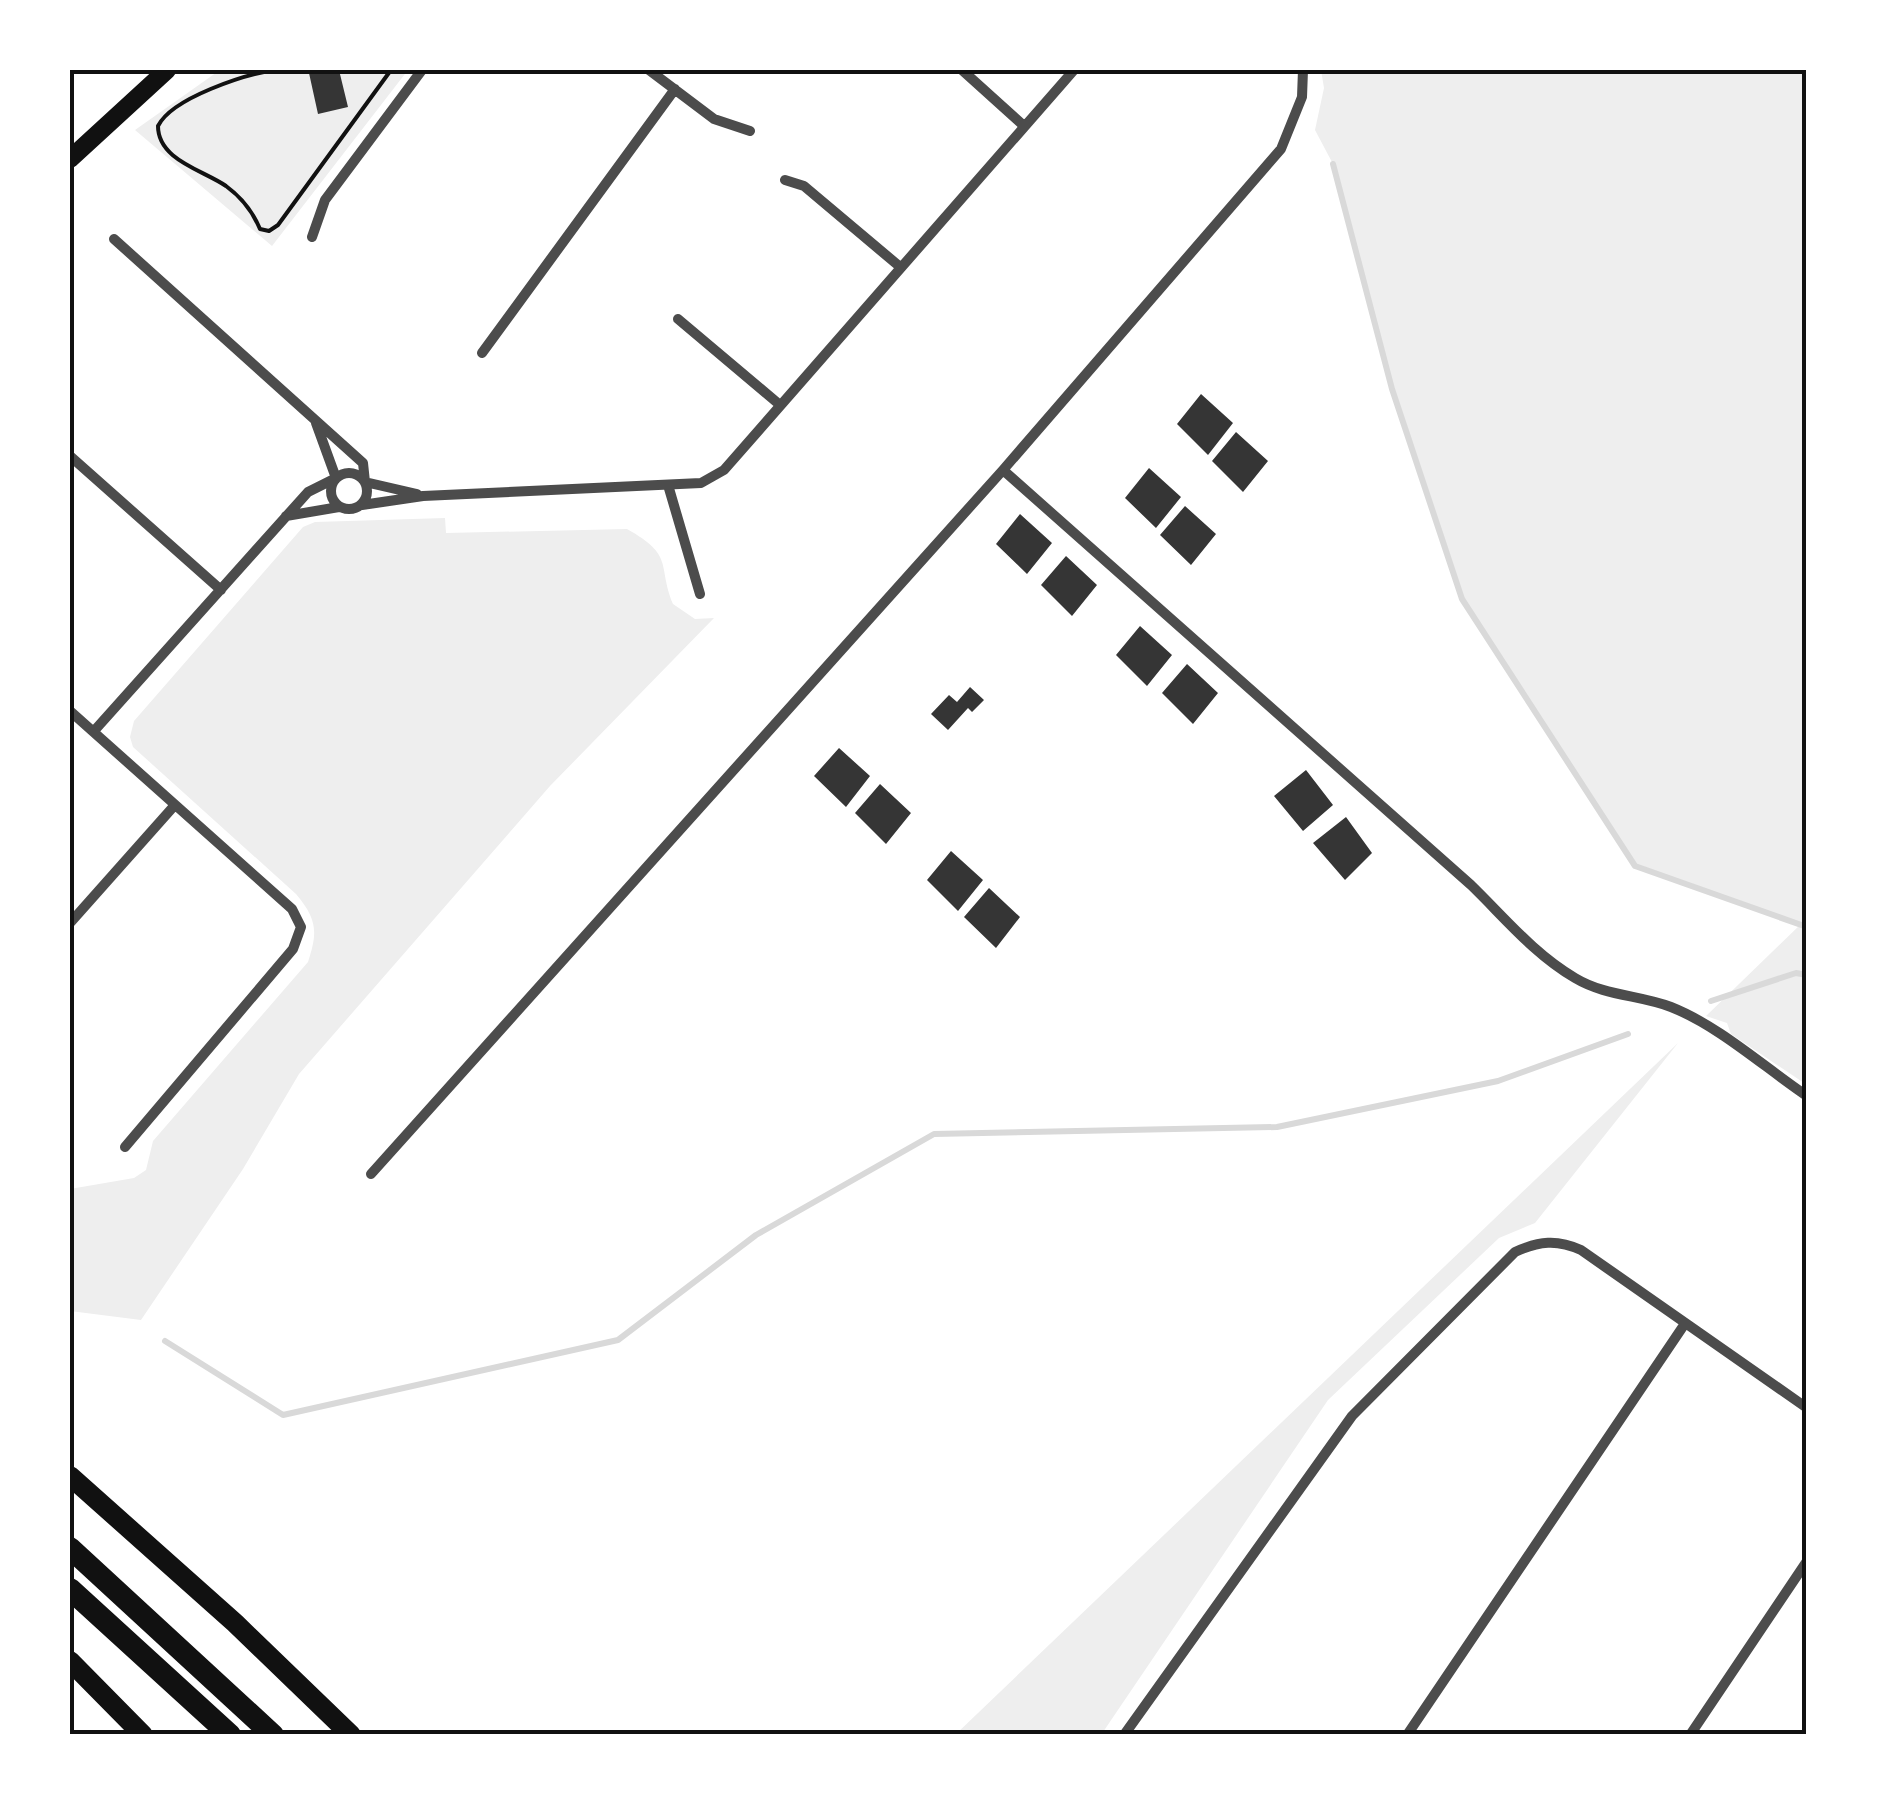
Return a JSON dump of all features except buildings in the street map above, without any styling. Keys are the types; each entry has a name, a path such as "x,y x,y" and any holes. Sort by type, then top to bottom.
{"highway":[{"path":"70,1476 235,1622 351,1735"},
{"path":"70,1548 273,1735"},
{"path":"70,1589 230,1735"},
{"path":"70,1660 143,1735"},
{"path":"162,1672 216,1735"}],"main road":[{"path":"70,159 167,70"}],"street":[{"path":"312,237 325,200 422,70"},
{"path":"649,70 714,118 750,132"},
{"path":"962,70 1024,126"},
{"path":"285,516 339,507 355,509 423,496 700,483 724,470 1074,70"},
{"path":"371,1174 1003,470 1282,149 1302,97 1303,70"},
{"path":"482,354 675,89"},
{"path":"784,180 804,186 899,266"},
{"path":"114,239 363,463 366,498 362,505"},
{"path":"678,319 780,404"},
{"path":"316,422 336,478 330,493 339,507"},
{"path":"70,456 221,590"},
{"path":"1003,470 1472,885 1537,954 1578,980 1614,995 1669,1006 1692,1018 1807,1096"},
{"path":"94,732 308,492 351,472 365,482 423,496"},
{"path":"668,485 700,594"},
{"path":"70,710 292,909 302,927 293,950 125,1147"},
{"path":"70,923 174,806"},
{"path":"1124,1735 1352,1416 1515,1252 1536,1242 1564,1243 1807,1408"},
{"path":"1407,1735 1684,1325"},
{"path":"1690,1735 1807,1560"}],"path":[{"path":"276,70 248,73 214,92 175,104 158,126 164,145 183,163 227,187 253,212 260,229 268,231 278,225 391,70"}],"shaded area":[{"path":"220,70 408,70 272,246 135,130"},
{"path":"1321,70 1807,70 1807,1085 1731,1034 1727,1023 1706,1016 1802,923 1635,866 1462,599 1392,389 1333,164 1315,130 1324,88"},
{"path":"445,518 446,533 627,529 658,554 673,604 695,619 714,618 550,786 299,1074 243,1169 141,1320 70,1311 70,1189 134,1178 146,1170 153,1141 308,962 313,942 312,919 296,894 133,747 130,737 134,721 303,527 315,522"},
{"path":"1678,1043 1535,1223 1499,1238 1328,1400 1101,1735 955,1735"}],"waterway":[{"path":"1333,164 1392,389 1462,599 1635,866 1807,927"},
{"path":"1711,1001 1796,973 1807,975"},
{"path":"165,1341 283,1415 618,1340 756,1235 934,1134 1277,1127 1498,1081 1628,1034"}]}
